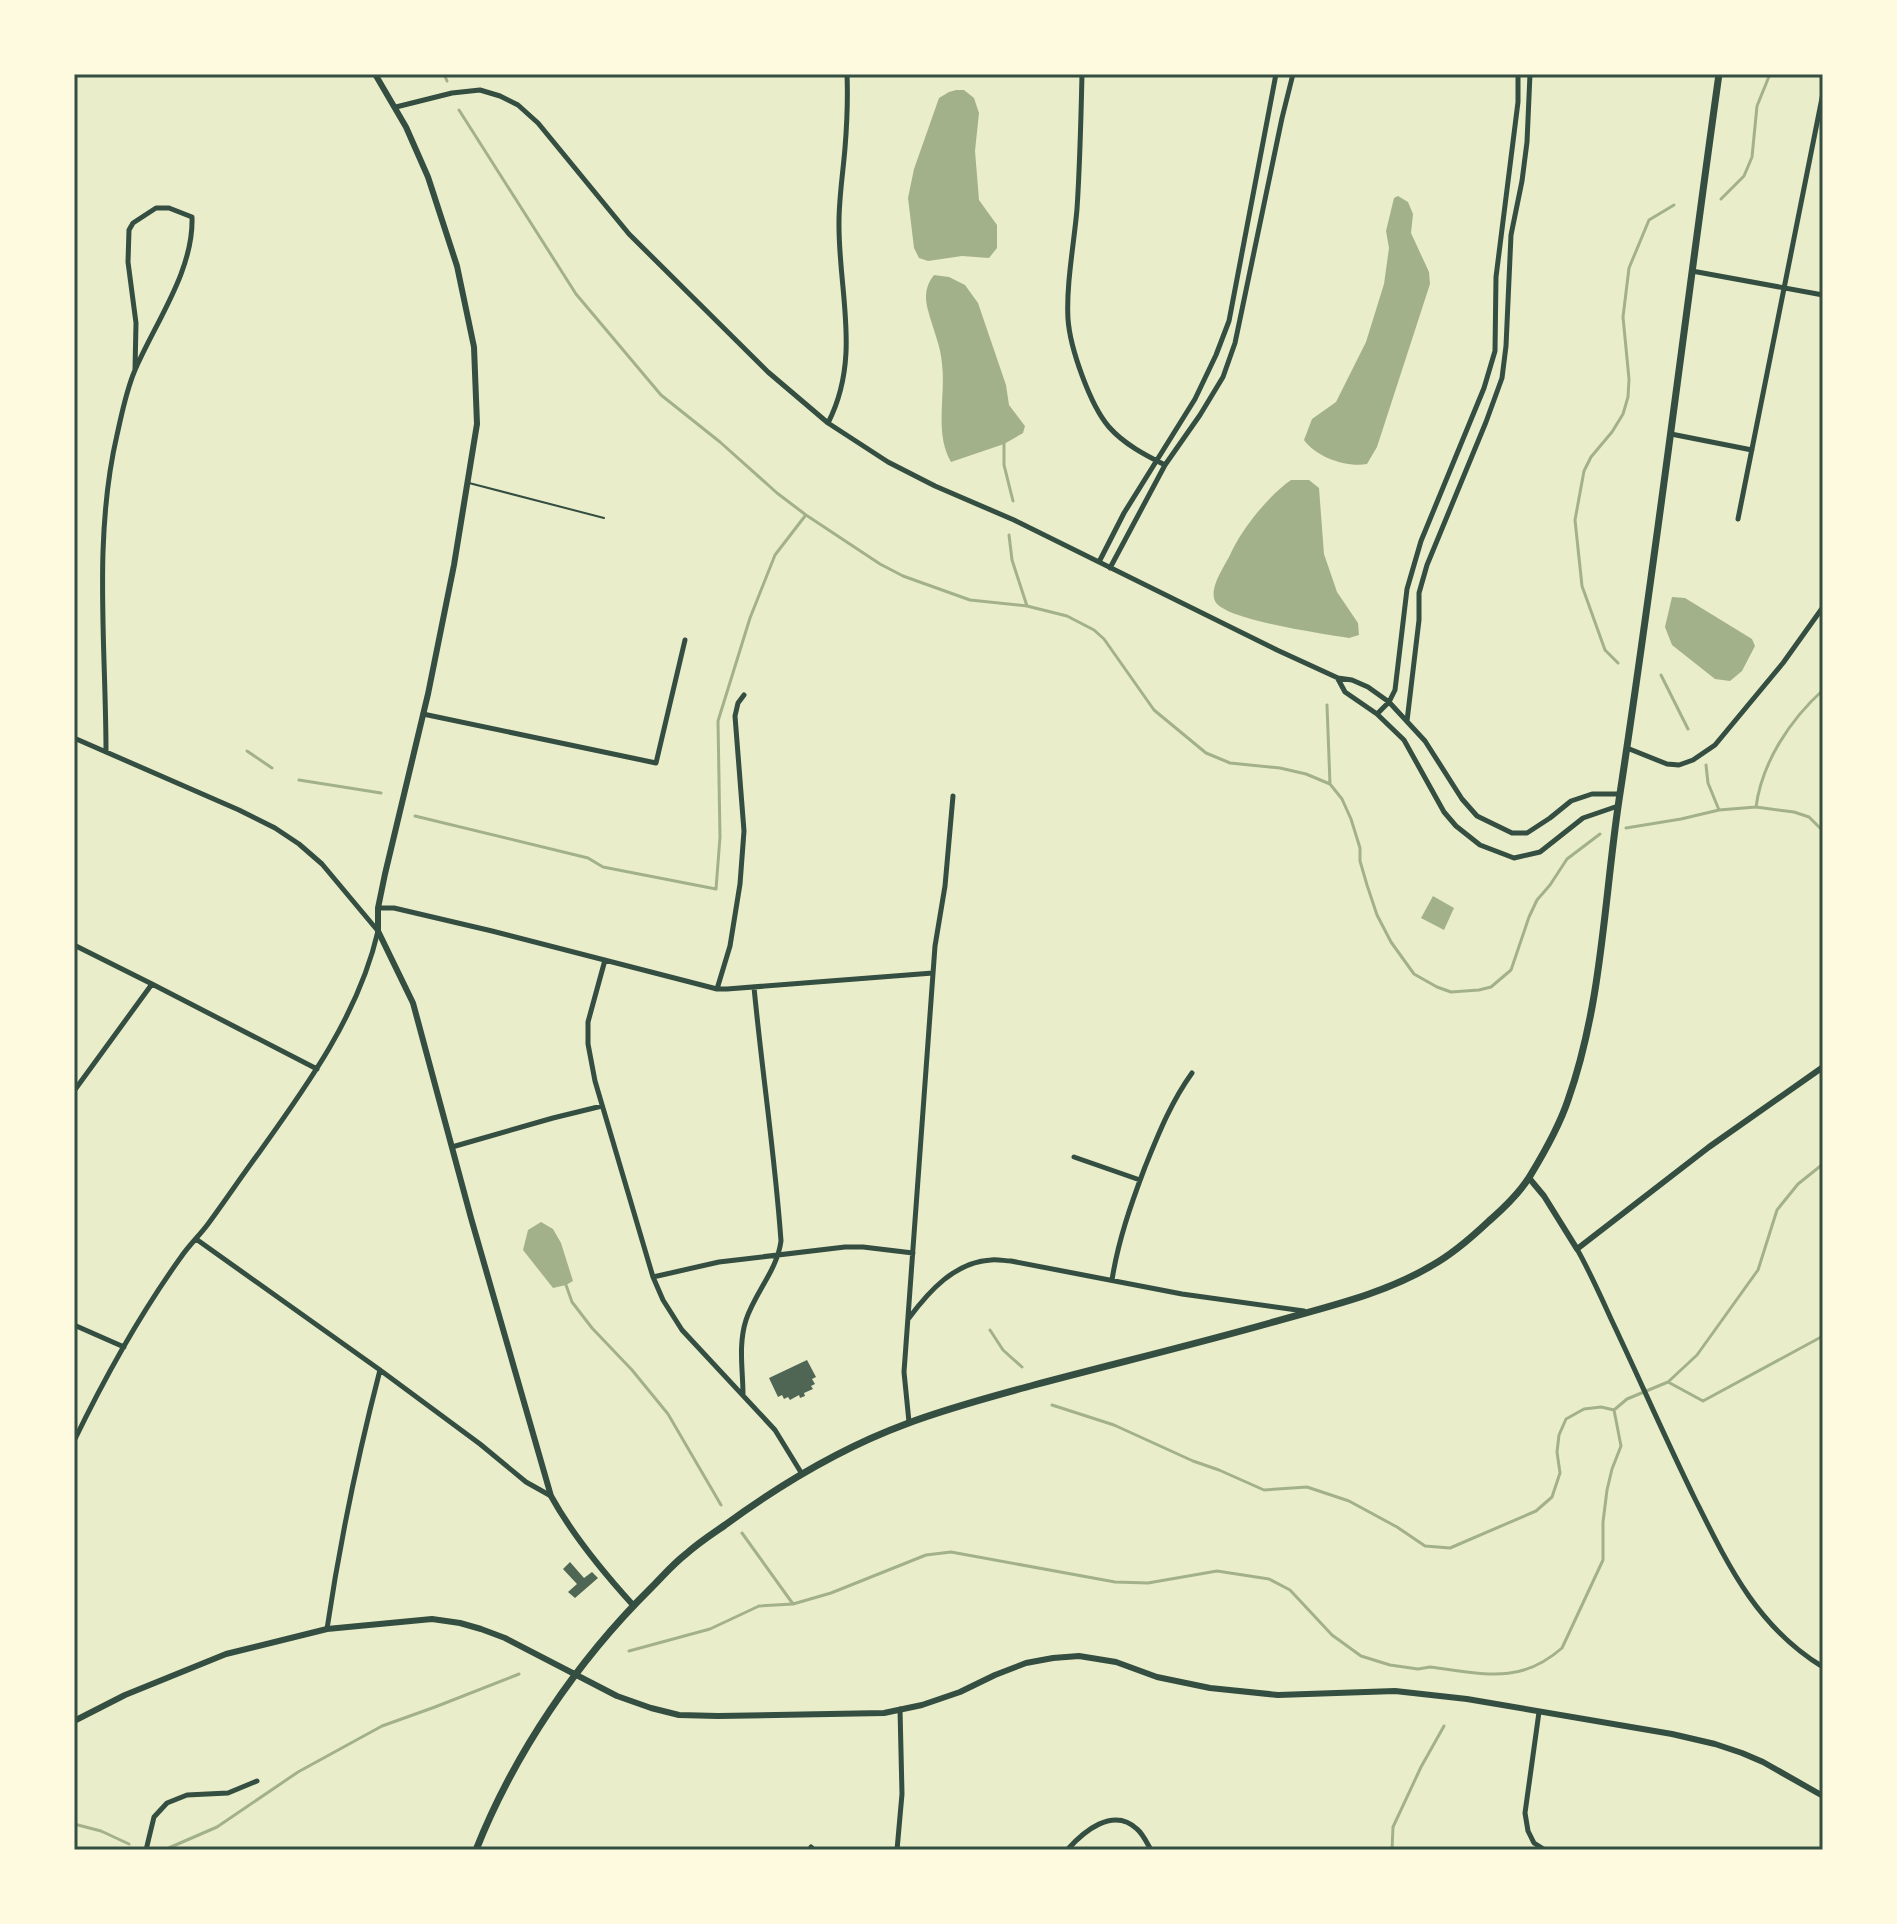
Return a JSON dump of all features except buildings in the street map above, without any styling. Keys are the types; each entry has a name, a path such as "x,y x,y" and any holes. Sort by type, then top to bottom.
{"main road":[{"path":"476,1850 524,1752 566,1685 633,1605 685,1554 802,1474 868,1439 909,1422 985,1398 1310,1312 1405,1280 1464,1244 1521,1190 1566,1107 1584,1050 1601,946 1719,74"}],"street":[{"path":"74,1441 124,1347 182,1256 317,1069 342,1024 373,955 385,874 454,565 477,424 474,347 457,266 428,177 396,107 375,74"},
{"path":"828,423 841,391 846,355 839,221 848,105 847,74"},
{"path":"1082,74 1080,166 1068,302 1070,340 1085,383 1109,427 1134,448 1165,465"},
{"path":"1099,562 1124,513 1195,399 1229,321 1276,74"},
{"path":"1110,568 1165,465 1223,377 1240,323 1293,74"},
{"path":"1377,714 1395,690 1407,589 1423,536 1483,392 1495,351 1496,289 1518,102 1518,74"},
{"path":"1406,722 1419,620 1419,593 1427,565 1502,378 1511,235 1522,181 1530,74"},
{"path":"396,107 452,93 480,90 518,105 538,123 629,234 768,372 828,423 888,462 935,486 1014,520 1338,678 1368,687 1389,702 1425,741 1462,799 1477,816 1512,833 1527,833 1571,801 1592,794 1620,794"},
{"path":"1738,519 1823,93"},
{"path":"1518,102 1529,104"},
{"path":"1268,116 1282,118"},
{"path":"1515,126 1528,128"},
{"path":"1509,179 1522,181"},
{"path":"106,752 106,498 128,388 173,294 191,242 192,217 169,208 156,208 133,223 129,230 128,262 136,323 135,370"},
{"path":"1239,266 1251,268"},
{"path":"1692,271 1823,295"},
{"path":"1496,289 1509,290"},
{"path":"1229,321 1240,323"},
{"path":"1495,327 1507,327"},
{"path":"1483,392 1495,397"},
{"path":"1671,434 1752,450"},
{"path":"1463,439 1476,446"},
{"path":"1423,536 1436,543"},
{"path":"1407,589 1419,593"},
{"path":"1627,748 1667,764 1679,765 1693,760 1715,745 1783,663 1823,607"},
{"path":"423,714 656,763 685,640"},
{"path":"1338,678 1345,692 1377,714 1404,740 1444,812 1480,845 1514,858 1540,852 1583,818 1618,806"},
{"path":"717,989 730,946 744,849 735,716 744,695"},
{"path":"75,740 275,828 322,864 378,931 413,1003 551,1496 563,1519 633,1605"},
{"path":"909,1422 904,1372 935,946 945,886 953,796"},
{"path":"378,908 394,908 492,931 717,989 933,973"},
{"path":"74,945 317,1069"},
{"path":"605,960 587,1032 595,1081 653,1277 682,1330 775,1430 802,1474"},
{"path":"74,1091 152,984"},
{"path":"743,1395 741,1344 746,1320 762,1285 775,1266 781,1241 754,987"},
{"path":"1577,1249 1709,1147 1823,1067"},
{"path":"1112,1280 1123,1229 1140,1180 1161,1126 1192,1073"},
{"path":"452,1147 602,1106"},
{"path":"1074,1157 1140,1180"},
{"path":"1529,1178 1577,1249 1696,1500 1739,1583 1776,1631 1823,1667"},
{"path":"196,1239 380,1370 526,1482 551,1496"},
{"path":"653,1277 719,1262 863,1247 913,1253"},
{"path":"909,1319 923,1299 946,1277 969,1264 991,1260 1011,1261 1182,1294 1310,1312"},
{"path":"74,1325 124,1347"},
{"path":"327,1629 356,1470 380,1370"},
{"path":"74,1721 125,1695 226,1654 327,1629 432,1619 460,1623 505,1638 617,1696 679,1715 884,1713 922,1705 960,1692 1026,1663 1079,1656 1116,1662 1157,1677 1210,1688 1278,1695 1395,1691 1467,1699 1672,1734 1715,1744 1763,1762 1823,1796"},
{"path":"897,1850 902,1794 900,1709"},
{"path":"1539,1712 1525,1813 1534,1843 1545,1850"},
{"path":"146,1850 154,1817 167,1803 187,1795 228,1793 257,1781"},
{"path":"1067,1850 1099,1822 1118,1820 1135,1827 1151,1850"}],"lane":[{"path":"468,483 604,518"}],"shaded area":[{"path":"956,90 964,90 974,98 979,113 975,151 979,200 997,225 997,248 989,258 962,256 928,261 919,258 914,248 908,198 914,169 939,98"},
{"path":"1398,196 1408,202 1413,214 1411,233 1429,272 1430,284 1377,447 1367,464 1341,463 1324,456 1304,440 1312,419 1336,402 1366,342 1384,284 1389,248 1386,231 1394,198"},
{"path":"934,275 949,277 965,285 978,303 1006,385 1009,405 1025,426 1023,433 1004,444 951,462 943,439 941,357 926,300"},
{"path":"1291,480 1309,480 1319,488 1324,554 1337,592 1358,623 1359,635 1349,638 1276,625 1236,614 1215,601 1221,571 1241,535 1264,504"},
{"path":"1672,597 1685,598 1752,639 1755,646 1742,671 1730,681 1715,679 1672,645 1665,627"},
{"path":"1433,896 1454,908 1444,930 1421,918"},
{"path":"541,1222 553,1229 561,1243 573,1281 566,1285 553,1288 523,1250 528,1230"}],"waterway":[{"path":"444,74 447,81"},
{"path":"1721,199 1744,176 1752,157 1757,106 1770,74"},
{"path":"459,110 576,294 661,395 777,493 880,564 903,576 970,600 1027,606 1067,616 1094,630 1104,639 1154,710 1206,753 1230,763 1280,768 1330,784 1342,799 1351,819 1377,915 1391,942 1414,974 1451,992 1491,987 1511,970 1537,900 1567,859 1600,834"},
{"path":"1618,663 1605,650 1582,586 1575,520 1584,471 1623,414 1628,397 1623,317 1629,268 1649,220 1674,205"},
{"path":"1004,444 1004,465 1013,501"},
{"path":"415,816 588,858 603,867 716,889 720,837 718,721 750,618 775,555 805,516"},
{"path":"1009,535 1012,560 1027,606"},
{"path":"1661,675 1688,729"},
{"path":"1756,807 1764,774 1779,743 1799,715 1823,690"},
{"path":"1327,705 1330,784"},
{"path":"247,751 272,768"},
{"path":"1706,765 1708,783 1719,810"},
{"path":"299,780 381,793"},
{"path":"1626,828 1719,810 1756,807 1809,817 1823,831"},
{"path":"1614,1410 1627,1399 1668,1382 1697,1355 1758,1270 1777,1210 1798,1184 1823,1164"},
{"path":"566,1285 572,1302 592,1328 668,1414 721,1505"},
{"path":"990,1330 1003,1350 1022,1367"},
{"path":"1668,1382 1703,1401 1823,1336"},
{"path":"1052,1405 1114,1425 1264,1490 1307,1487 1349,1501 1425,1546 1450,1548 1536,1511 1552,1497 1560,1473 1557,1452 1559,1435 1566,1419 1584,1409 1601,1407 1614,1410"},
{"path":"629,1651 710,1629 759,1606 793,1604 831,1593 926,1555 951,1552 1115,1582 1148,1583 1217,1571 1269,1579 1290,1590 1332,1635 1361,1656 1418,1669 1430,1667 1483,1674 1515,1672 1546,1660 1562,1648 1603,1560 1607,1490 1621,1446 1614,1410"},
{"path":"742,1533 793,1604"},
{"path":"164,1850 217,1827 298,1772 382,1726 519,1674"},
{"path":"1392,1850 1393,1827 1444,1726"},
{"path":"74,1824 101,1831 129,1844"}]}
